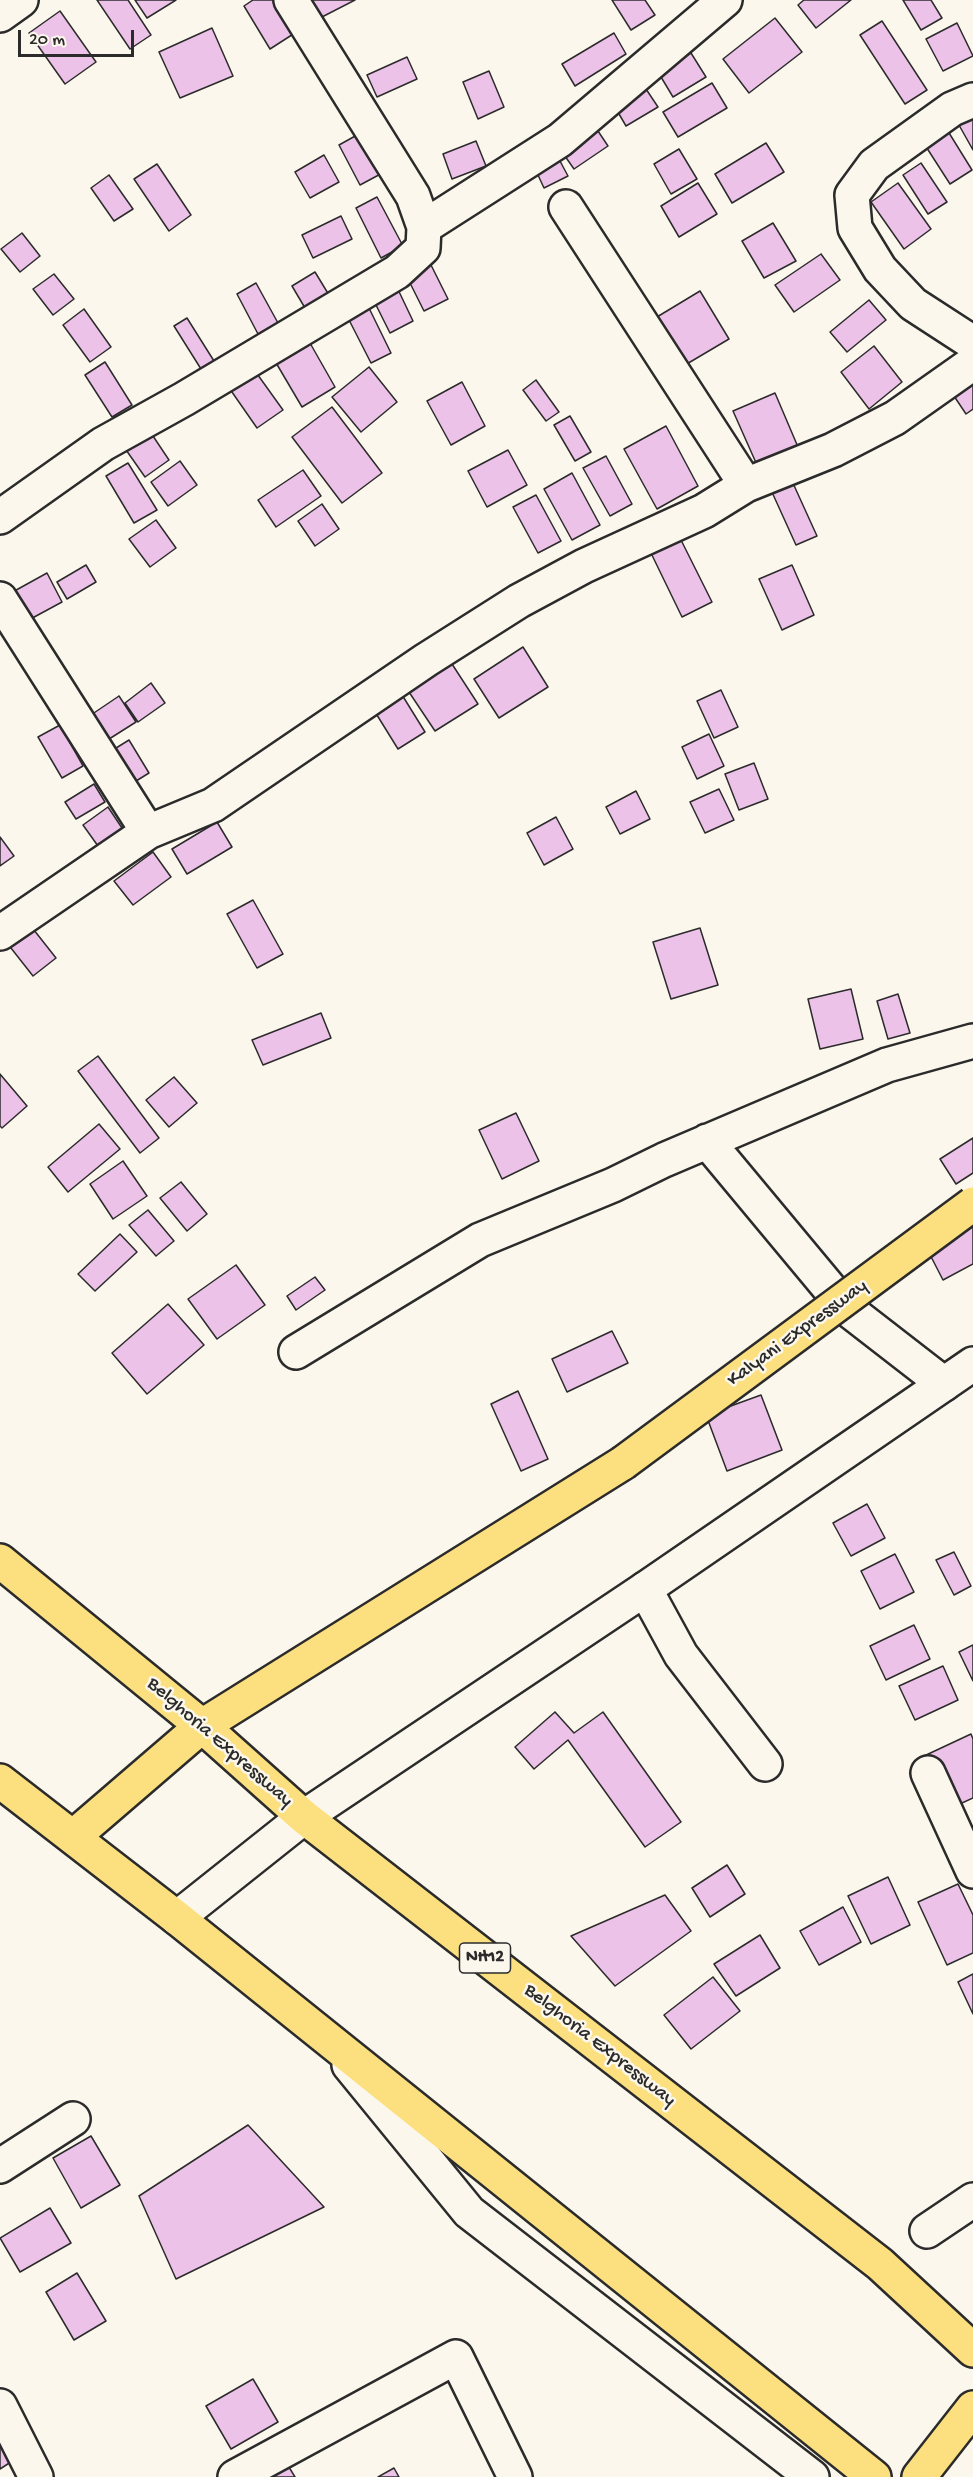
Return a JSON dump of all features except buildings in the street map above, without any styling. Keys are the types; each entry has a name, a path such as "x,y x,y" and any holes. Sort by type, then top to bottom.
{"highway":[{"name":"Kalyani Expressway","path":"72,1837 202,1726 623,1463 973,1204"},
{"name":"Belghoria Expressway","path":"0,1561 202,1726 304,1817 880,2264 973,2350"},
{"path":"0,1781 177,1918 874,2477"},
{"path":"919,2477 973,2408"}],"street":[{"path":"0,15 21,0"},
{"path":"0,517 103,444 184,399 398,272 423,248 424,227 413,196 291,0"},
{"path":"424,227 560,140 725,0"},
{"path":"973,100 952,109 874,165 852,195 855,228 880,269 913,304 973,343"},
{"path":"566,207 746,484"},
{"path":"2,927 148,832 213,805 426,660 519,601 584,566 704,511 746,484 833,450 896,418 973,363"},
{"path":"0,599 148,832"},
{"path":"297,1352 480,1240 613,1185 707,1141 887,1065 973,1041"},
{"path":"707,1141 846,1308 944,1384"},
{"path":"177,1918 304,1817 645,1589 973,1364"},
{"path":"645,1589 681,1655 765,1764"},
{"path":"928,1773 973,1871"},
{"path":"325,2036 470,2212 812,2477"},
{"path":"0,2166 73,2119"},
{"path":"927,2232 973,2200"},
{"path":"235,2477 456,2356 515,2477"},
{"path":"0,2406 36,2477"}]}
